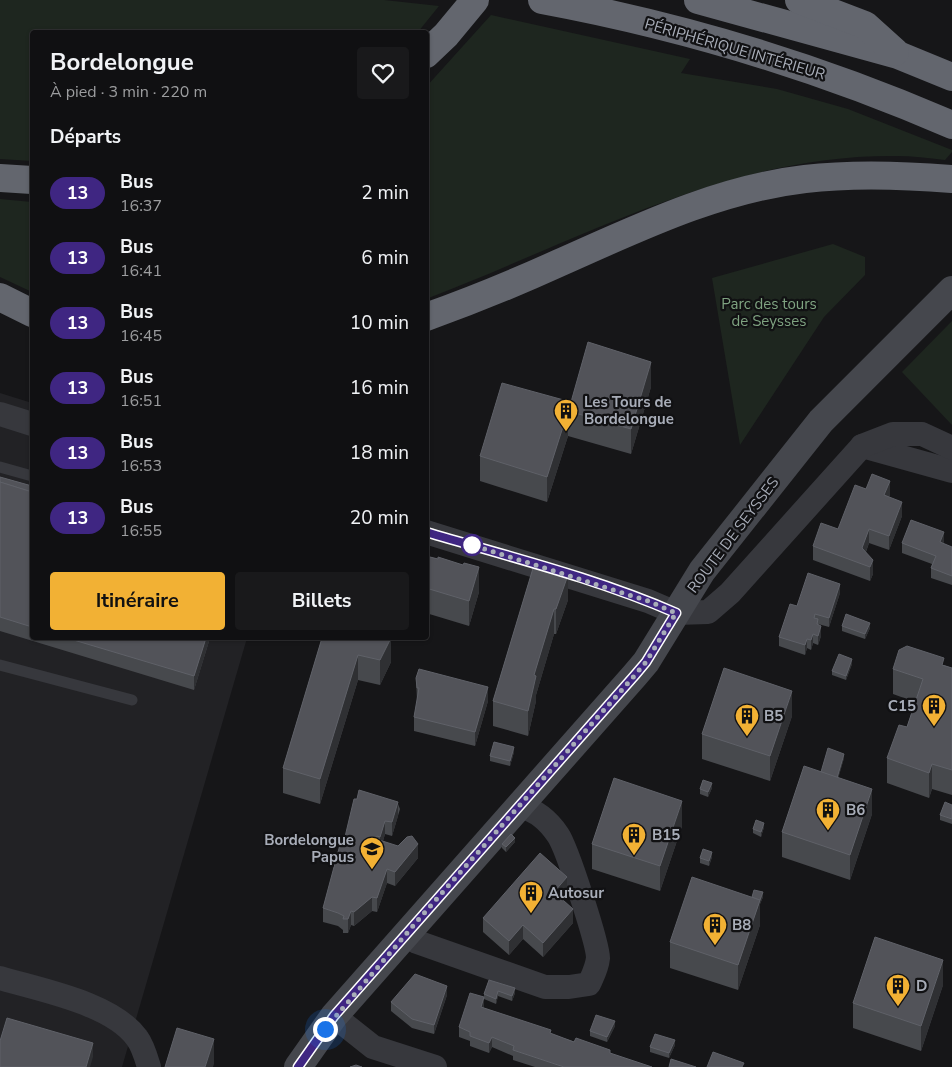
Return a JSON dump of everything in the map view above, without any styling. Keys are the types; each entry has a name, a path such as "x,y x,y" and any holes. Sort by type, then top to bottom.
{"highway":[{"path":"429,51 446,35 475,0"},
{"name":"PÉRIPHÉRIQUE INTÉRIEUR","path":"542,0 643,21 743,48 830,77 952,125"},
{"path":"698,0 898,55 952,77"},
{"path":"799,0 865,24 898,55"},
{"path":"429,316 479,298 644,224 735,194 804,179 882,174 952,179"},
{"path":"0,178 30,180"},
{"path":"0,298 30,312"}],"main road":[{"name":"ROUTE DE SEYSSES","path":"298,1067 334,1016 646,662 702,570 821,421 952,290"}],"street":[{"path":"0,414 30,423"},
{"path":"429,533 548,568 648,601 676,613 708,612 730,593 862,446 893,434 922,434 952,448"},
{"path":"862,446 952,471"},
{"path":"406,934 417,942 545,987 569,987 589,984 596,970 598,957 593,933 559,836 542,816 520,806"},
{"path":"0,978 92,1005 112,1016 137,1037 149,1067"},
{"path":"334,1016 373,1047 435,1067"}],"lane":[{"path":"0,467 30,475"},
{"path":"0,664 132,700"}],"shaded area":[{"path":"0,393 30,402 30,640 246,640 122,1067 0,1067"}],"green space":[{"path":"0,0 384,0 439,6 420,30 30,30 30,161 0,159"},
{"path":"491,15 690,59 681,73 777,89 848,109 952,150 952,152 945,160 896,156 834,159 773,169 714,185 655,205 429,298 429,84"},
{"path":"0,199 30,202 30,291 0,277"},
{"name":"Parc des tours de Seysses","path":"833,244 865,257 865,275 824,317 740,445 712,278"},
{"path":"952,321 952,425 902,372"}],"building":[{"name":"Les Tours de Bordelongue","path":"588,342 651,362 631,429 568,411 547,477 480,456 502,383 571,402"},
{"path":"872,474 890,481 884,495 902,502 889,536 869,529 862,548 873,560 870,567 813,546 821,523 838,529 855,485 866,489"},
{"path":"0,477 30,485 30,491 0,482"},
{"path":"0,482 30,491 30,626 0,617"},
{"path":"911,520 944,532 940,542 952,547 952,576 931,568 936,556 902,543"},
{"path":"429,557 438,559 438,557 463,565 464,563 479,567 469,601 429,589"},
{"path":"534,565 568,575 556,609 554,609 534,675 536,676 528,711 493,701"},
{"path":"808,573 840,584 829,618 815,614 814,618 818,619 817,624 821,626 818,636 813,634 811,640 807,639 805,645 779,637 790,604 797,606"},
{"path":"846,614 870,623 865,634 842,626"},
{"path":"74,640 205,640 194,676"},
{"path":"321,640 390,640 380,660 358,655 320,779 283,768"},
{"name":"C15","path":"907,646 944,658 942,665 952,668 952,770 932,764 929,773 887,758 899,725 907,727 923,679 893,669 899,650"},
{"path":"839,654 852,659 846,676 832,671"},
{"path":"724,668 792,691 770,756 702,734"},
{"path":"419,669 488,687 475,732 414,717 419,688 417,688 416,678"},
{"path":"494,742 514,747 510,761 490,756"},
{"path":"828,748 844,754 837,778 821,772"},
{"path":"804,766 872,789 850,855 782,832"},
{"path":"614,778 682,801 660,866 592,844"},
{"path":"703,780 712,783 708,792 700,789"},
{"path":"359,790 398,802 392,822 385,821 380,837 377,836 376,839 398,846 407,837 412,836 418,844 395,872 387,869 377,898 372,897 354,912 351,911 348,919 343,919 344,916 323,908 341,841 344,841 354,799 357,799"},
{"path":"945,802 952,805 952,819 940,815"},
{"path":"756,820 764,823 761,832 753,829"},
{"path":"511,834 515,838 506,847 502,844"},
{"path":"703,849 712,852 709,861 700,858"},
{"name":"Autosur","path":"540,853 567,877 554,892 573,909 543,943 523,925 509,941 483,918"},
{"path":"692,877 760,900 738,965 670,942"},
{"path":"754,890 763,892 760,900 752,897"},
{"path":"875,937 943,960 921,1026 853,1003"},
{"path":"415,974 447,986 434,1025 412,1019 391,1002"},
{"path":"489,980 515,988 512,996 498,991 496,999 484,994"},
{"path":"470,993 484,997 481,1007 551,1030 550,1033 574,1042 576,1038 610,1050 610,1053 652,1067 564,1067 513,1050 514,1046 492,1037 489,1043 470,1036 470,1032 459,1027"},
{"path":"596,1015 615,1021 607,1037 590,1031"},
{"path":"7,1018 93,1043 86,1067 0,1067 0,1041"},
{"path":"177,1028 214,1039 205,1067 165,1067"},
{"path":"655,1034 675,1040 669,1053 650,1047"},
{"path":"713,1052 744,1063 742,1067 707,1067"},
{"path":"671,1059 696,1067 669,1067"}],"bus line":[{"name":"13","path":"298,1067 334,1016 646,662 676,613 648,601 548,568 429,533"}],"place":[{"name":"Les Tours de Bordelongue","path":"566,432"},
{"name":"C15","path":"934,727"},
{"name":"B5","path":"747,737"},
{"name":"B6","path":"828,831"},
{"name":"B15","path":"634,856"},
{"name":"Bordelongue Papus","path":"372,870"},
{"name":"Autosur","path":"531,914"},
{"name":"B8","path":"715,946"},
{"name":"D","path":"898,1007"}],"route":[{"path":"325,1029 334,1016 646,662 676,613 648,601 469,544 472,545"}]}
